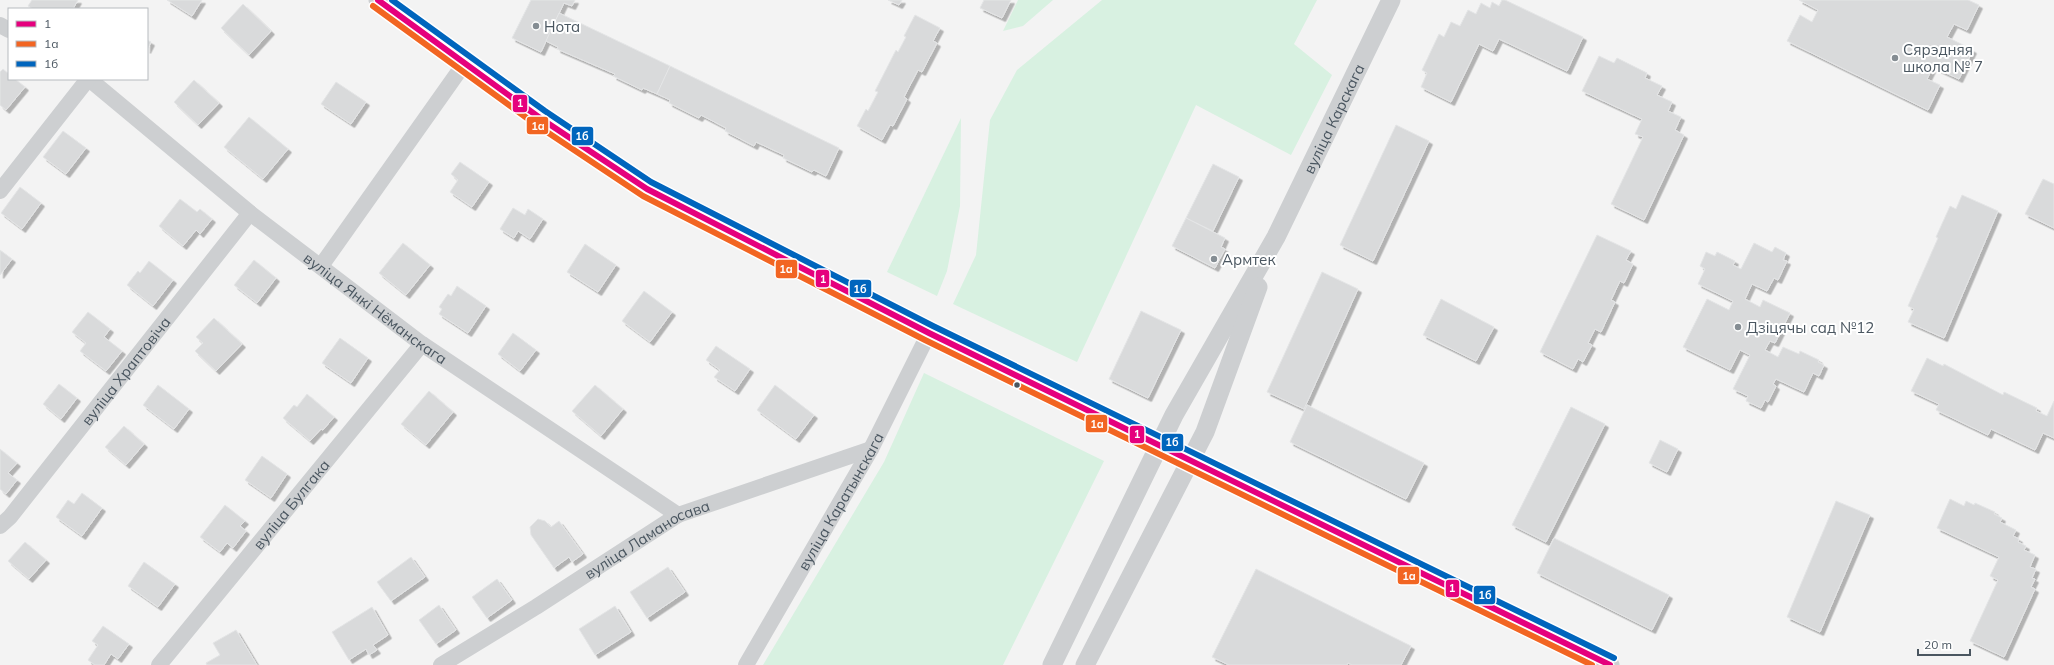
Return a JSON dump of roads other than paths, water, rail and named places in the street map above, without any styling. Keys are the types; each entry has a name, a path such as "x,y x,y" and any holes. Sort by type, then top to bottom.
{"street":[{"path":"378,0 540,118 647,189 929,333 1610,665"},
{"name":"вуліца Карскага","path":"1052,665 1174,415 1276,237 1391,0"},
{"path":"321,266 464,64"},
{"path":"0,191 87,80"},
{"name":"вуліца Янкі Нёманскага","path":"89,80 250,213 422,344 678,514"},
{"name":"вуліца Храптовіча","path":"0,526 10,517 39,481 250,213"},
{"name":"вуліца Карскага","path":"1085,665 1205,432 1276,237"},
{"name":"вуліца Каратынскага","path":"746,665 870,449 929,333"},
{"name":"вуліца Булгака","path":"159,665 422,344"},
{"name":"вуліца Ламаносава","path":"441,665 536,607 678,514 870,449"}],"place":[{"name":"Нота","path":"536,26"},
{"name":"Сярэдняя школа № 7","path":"1895,58"},
{"name":"Армтек","path":"1214,259"},
{"name":"Дзіцячы сад №12","path":"1738,327"}]}
